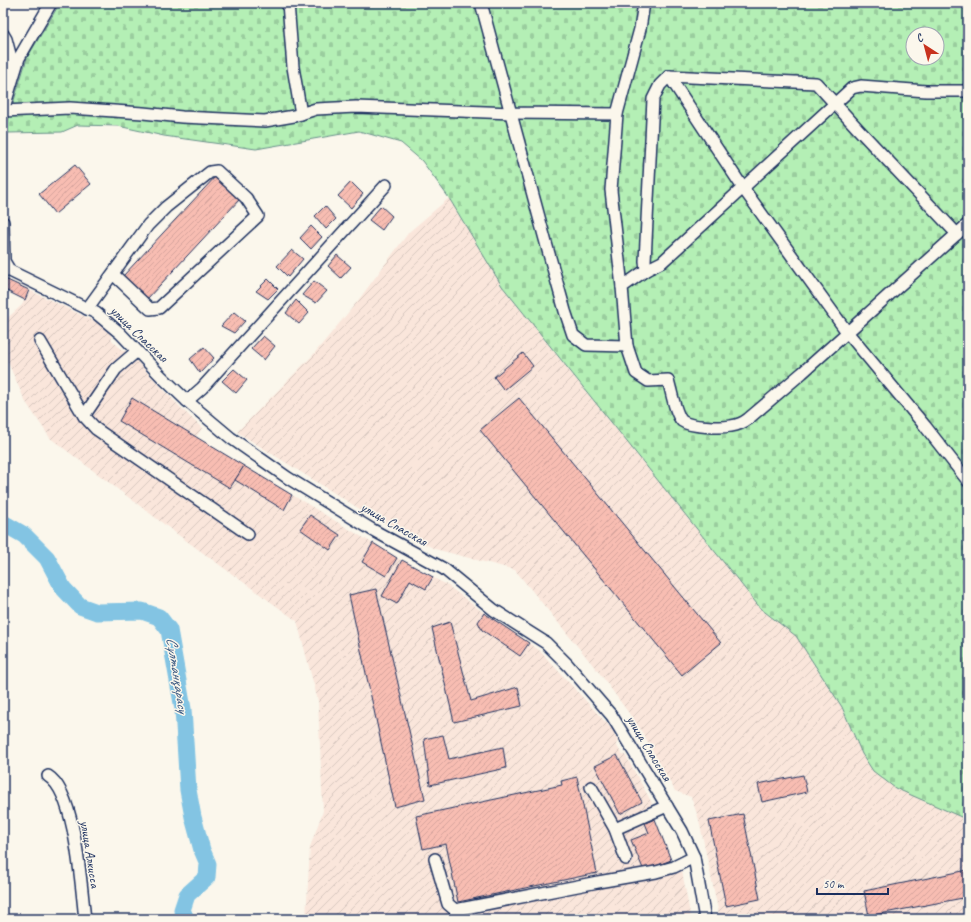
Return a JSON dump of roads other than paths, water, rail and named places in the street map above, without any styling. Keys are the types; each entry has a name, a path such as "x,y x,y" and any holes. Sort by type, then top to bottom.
{"street":[{"path":"51,3 19,58 3,111 70,108 182,117 266,121 301,114 316,109 356,107 512,113 617,114"},
{"path":"288,3 293,67 301,114"},
{"path":"481,3 549,254 573,335 586,345 627,346"},
{"path":"644,3 640,29 617,114 611,190 627,346 636,373 648,381 668,380 677,413 681,420 690,425 730,427 740,424 748,419 802,373 968,224"},
{"path":"3,34 6,39 11,58 3,83"},
{"path":"669,76 816,83 957,234"},
{"path":"669,76 743,188 847,332 925,426 968,481"},
{"path":"646,270 645,261 653,99 660,86 669,76"},
{"path":"622,286 646,270 662,262 852,88 861,86 926,91 968,91"},
{"path":"87,309 148,225 166,207 210,172 217,171 246,198 258,216 158,308 150,309 113,274"},
{"path":"187,401 202,388 386,185"},
{"name":"улица Спасская","path":"3,222 4,261 10,271 96,313 120,333 187,401 231,438 288,478 372,529 444,569 494,610 546,643 568,665 612,716 682,831 694,857 705,919"},
{"path":"40,341 84,416 96,429 248,534"},
{"path":"84,416 116,370 137,351"},
{"name":"улица Алкисса","path":"48,776 54,780 62,793 73,827 85,919"},
{"path":"591,787 615,829 626,859"},
{"path":"615,829 667,806"},
{"path":"435,859 448,904 455,910 656,872 674,867 694,857"}],"waterway":[{"name":"Сұлтанқарасу","path":"3,523 24,535 47,558 63,588 80,606 97,612 142,611 159,617 169,630 183,709 188,790 193,817 202,850 208,864 207,877 187,895 182,910 186,919"}]}
